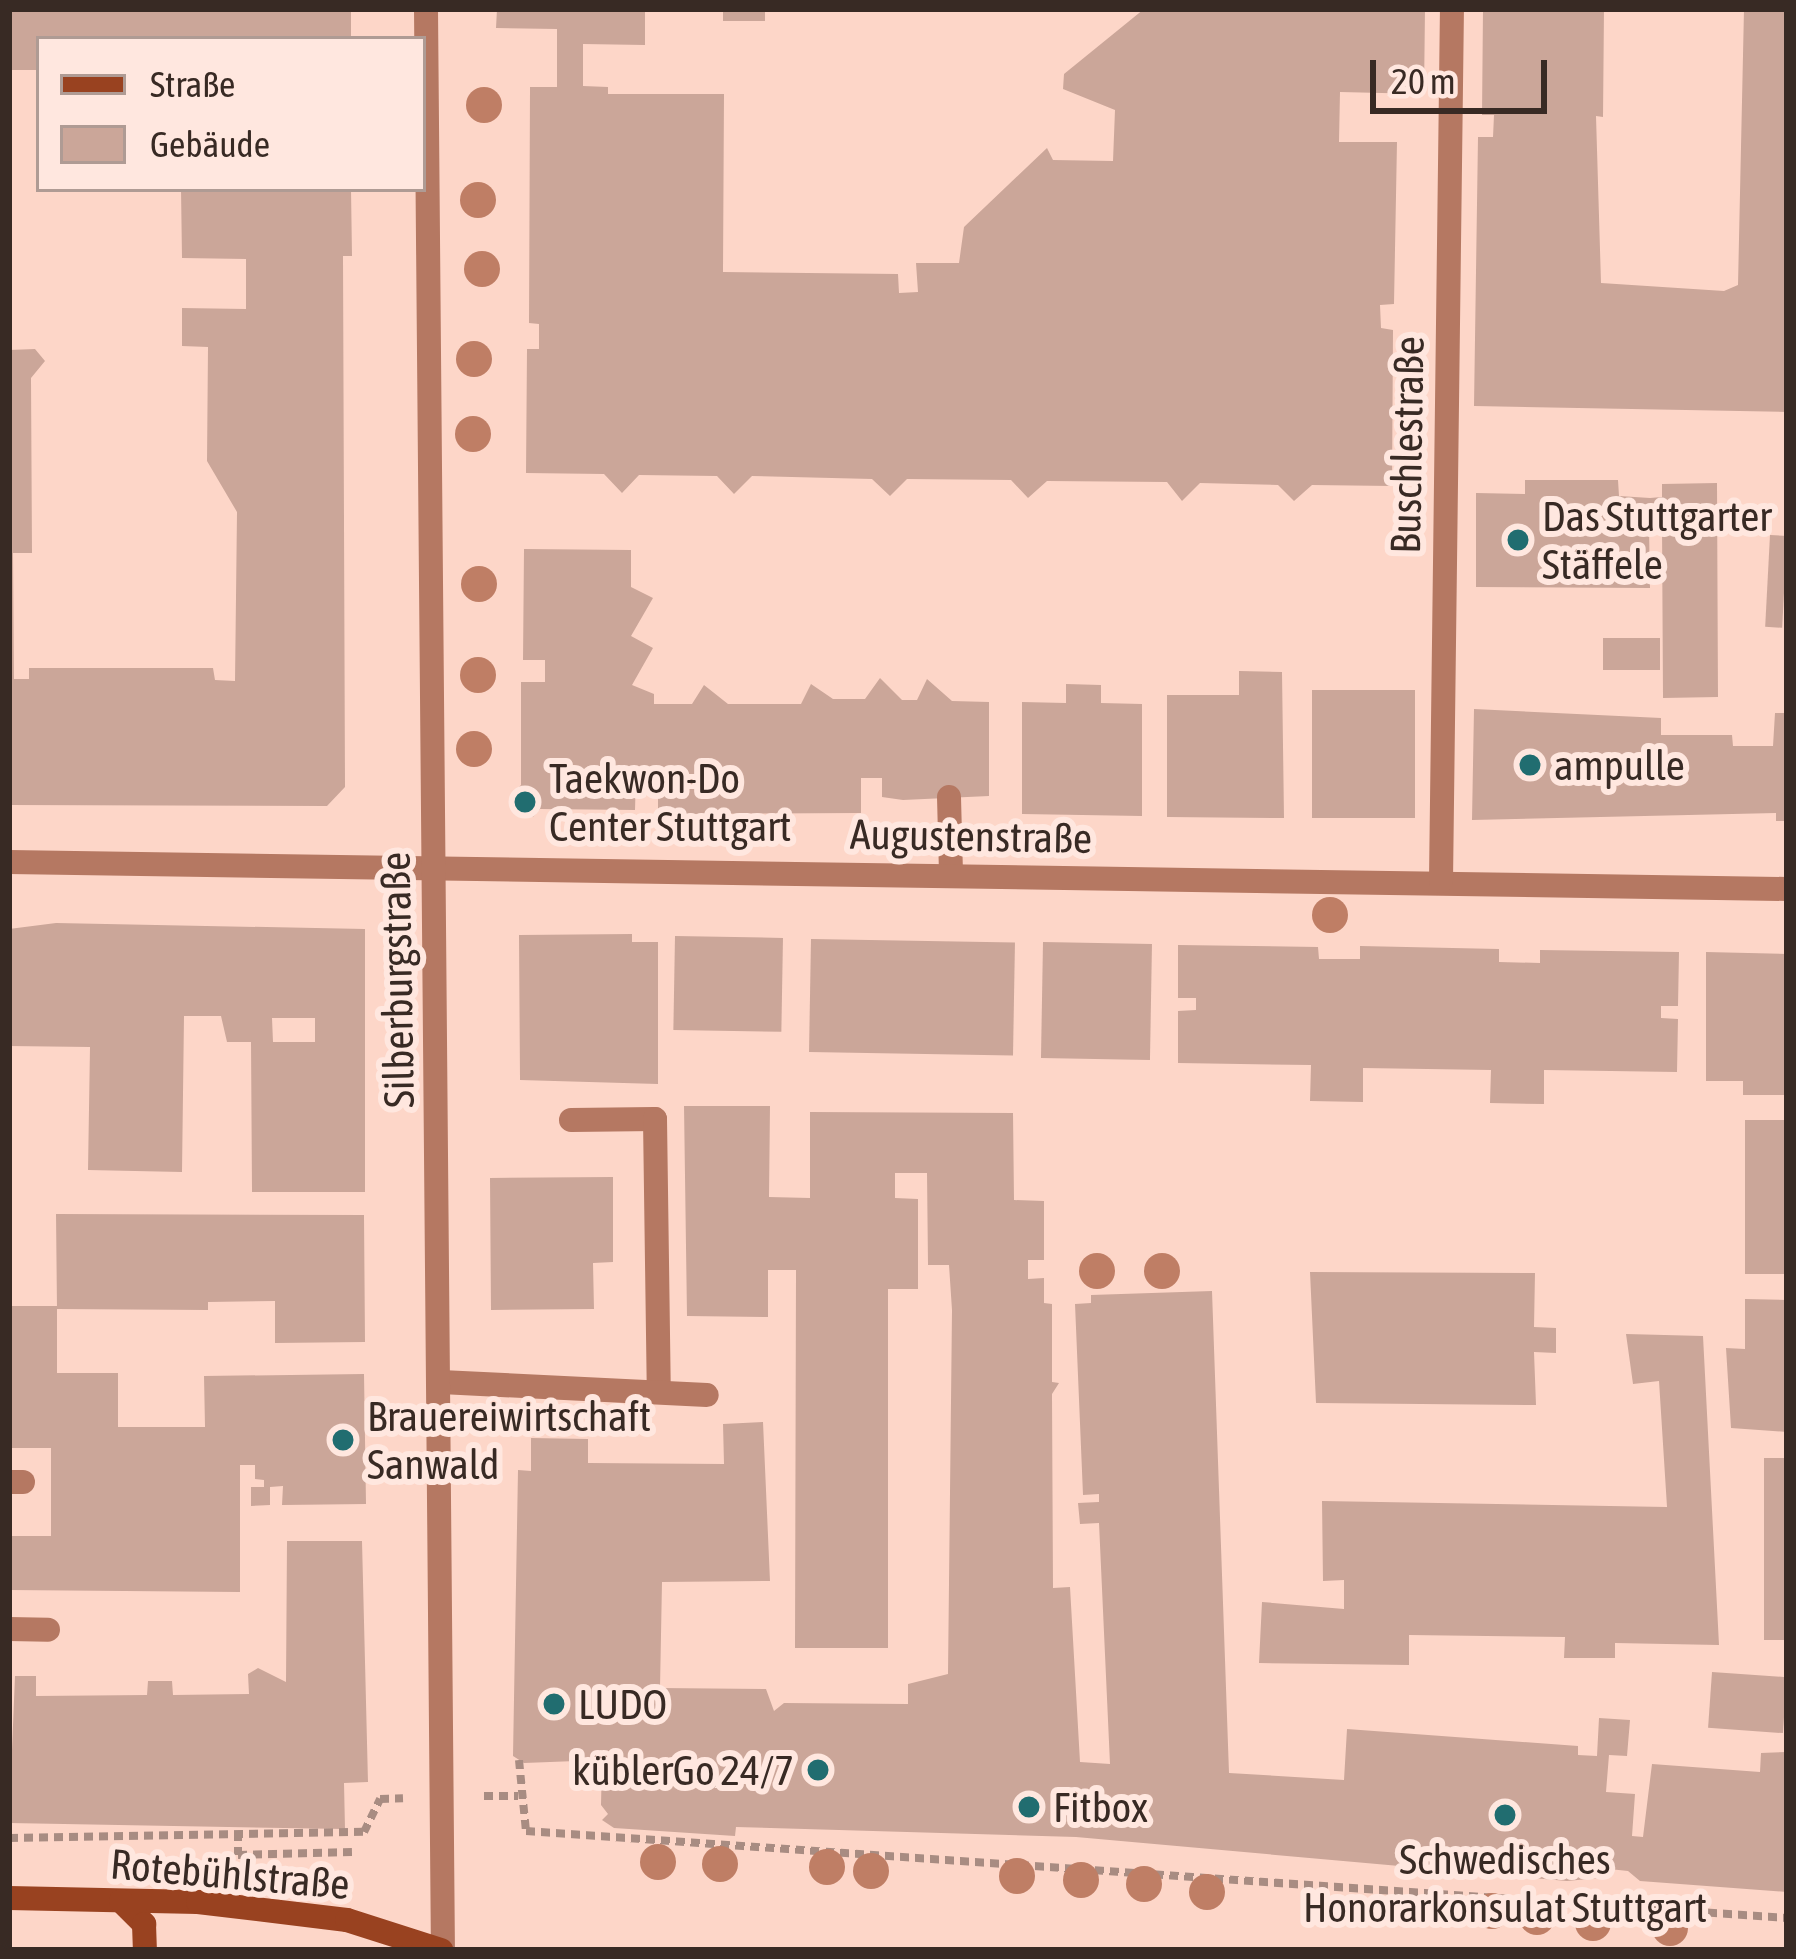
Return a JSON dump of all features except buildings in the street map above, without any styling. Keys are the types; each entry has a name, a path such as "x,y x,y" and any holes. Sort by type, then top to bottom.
{"main road":[{"name":"Rotebühlstraße","path":"9,1898 121,1901 347,1919 442,1950"},
{"path":"121,1901 144,1924 145,1950"}],"street":[{"name":"Silberburgstraße","path":"426,9 441,1382 442,1950"},
{"name":"Buschlestraße","path":"1441,881 1452,9"},
{"path":"950,797 951,874"},
{"name":"Augustenstraße","path":"9,862 1787,889"},
{"path":"572,1120 656,1119 659,1392"},
{"path":"441,1382 707,1395"},
{"path":"9,1629 48,1630"}],"path":[{"path":"519,1760 526,1831 1787,1918"},
{"path":"9,1838 364,1832 380,1799 442,1796"},
{"path":"238,1832 238,1855 352,1852"}],"place":[{"name":"Das Stuttgarter Stäffele","path":"1518,540"},
{"name":"ampulle","path":"1530,765"},
{"name":"Taekwon-Do Center Stuttgart","path":"525,802"},
{"name":"Brauereiwirtschaft Sanwald","path":"343,1440"},
{"name":"LUDO","path":"554,1704"},
{"name":"küblerGo 24/7","path":"818,1770"},
{"name":"Fitbox","path":"1029,1807"},
{"name":"Schwedisches Honorarkonsulat Stuttgart","path":"1505,1815"}]}
